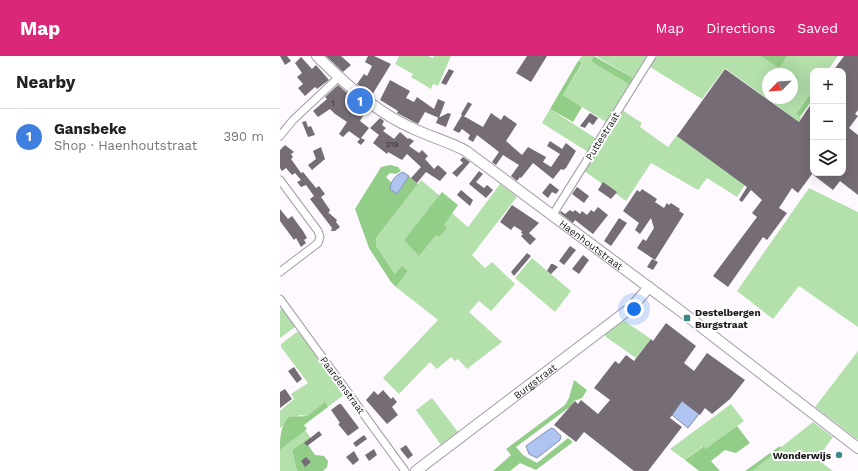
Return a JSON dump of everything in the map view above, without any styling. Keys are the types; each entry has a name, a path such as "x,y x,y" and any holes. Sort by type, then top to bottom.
{"street":[{"name":"Haenhoutstraat","path":"317,56 339,77 403,124 466,151 649,288 858,448"},
{"name":"Puttestraat","path":"552,216 652,56"},
{"path":"280,136 293,120 339,77"},
{"path":"280,180 318,231 320,237 318,243 280,272"},
{"name":"Burgstraat","path":"416,471 632,307 649,288"},
{"name":"Paardenstraat","path":"280,299 405,471"}],"green space":[{"path":"399,56 428,56 433,58 434,56 451,56 438,86 433,84 431,89 411,77 413,74 395,64"},
{"path":"582,56 594,56 592,61 630,85 606,122 563,95 582,64 578,61"},
{"path":"594,56 633,78 630,85 591,61"},
{"path":"596,56 648,56 633,78"},
{"path":"657,56 761,56 779,67 787,56 838,56 829,68 810,68 810,94 796,114 801,118 799,122 774,104 798,104 798,68 762,68 762,95 725,68 702,99 650,67"},
{"path":"761,56 787,56 779,68"},
{"path":"578,61 582,63 563,95 582,107 573,122 550,109"},
{"path":"810,94 810,103 800,117 796,114"},
{"path":"550,109 597,139 588,152 542,123"},
{"path":"622,110 642,123 640,127 668,147 677,135 745,185 737,197 707,178 698,190 651,163 626,201 583,170"},
{"path":"390,165 398,167 401,171 396,174 390,173 386,177 391,182 390,189 397,194 409,176 418,184 376,238 376,246 395,274 402,266 408,271 396,287 391,282 369,248 355,209 381,167"},
{"path":"421,180 440,196 404,240 436,235 447,228 443,225 452,213 468,227 500,184 517,197 472,255 485,268 492,262 515,284 491,311 479,301 469,312 502,342 467,369 458,359 455,361 451,357 437,369 430,362 399,394 383,378 438,320 396,287 408,271 395,274 376,246 376,238"},
{"path":"809,188 858,212 858,327 799,286 773,319 737,291"},
{"path":"442,192 458,205 444,225 447,228 439,237 436,235 419,256 404,240"},
{"path":"532,258 571,291 555,312 515,278"},
{"path":"283,307 296,324 295,327 280,338 280,310"},
{"path":"623,320 651,339 636,358 606,337 605,334"},
{"path":"297,332 302,334 346,393 328,407 324,403 307,416 300,415 280,428 280,411 294,399 291,394 308,383 281,347 281,344"},
{"path":"858,351 858,440 815,407"},
{"path":"574,380 587,390 582,398 574,401 571,406 516,447 523,455 537,463 568,438 573,442 536,470 520,463 510,471 493,471 511,455 506,449 565,405 569,398"},
{"path":"432,398 458,432 441,445 416,410"},
{"path":"325,402 328,407 304,425 307,429 280,450 280,436 282,428 289,417 307,416"},
{"path":"731,404 744,421 705,449 703,446 685,460 670,449"},
{"path":"813,422 833,437 817,459 833,471 751,471"},
{"path":"737,426 750,443 736,453 725,450 711,461 720,471 699,471 685,460 704,446 705,449"},
{"path":"305,430 310,437 292,450 297,471 280,471 280,450"},
{"path":"310,437 313,441 308,445 315,455 324,456 328,461 327,467 323,471 297,471 292,450"},
{"path":"780,446 781,448 752,471 745,471"}],"water":[{"path":"403,172 409,176 397,194 390,189 391,183"},
{"path":"682,401 699,414 688,428 672,415"},
{"path":"551,428 561,436 560,440 537,458 529,454 526,446"}],"building":[{"path":"280,56 287,56 291,61 285,65"},
{"path":"326,56 341,56 351,65 343,72"},
{"path":"368,56 374,56 391,64 372,95 357,84 364,74 367,76 372,66 365,62"},
{"path":"527,56 547,56 531,82 516,73"},
{"path":"844,56 858,56 858,110 855,114 858,116 849,128 858,135 858,195 840,181 833,190 815,176 846,176 846,68 835,68"},
{"path":"301,57 312,69 316,65 329,80 317,89 315,87 305,96 298,88 303,84 297,77 302,73 295,63"},
{"path":"449,69 454,71 446,85 441,83"},
{"path":"725,69 762,96 762,104 774,104 799,122 810,106 811,176 798,193 792,188 779,208 787,213 767,240 763,237 728,287 713,276 757,217 752,213 762,200 751,190 742,202 739,200 747,187 677,136"},
{"path":"390,80 410,91 406,98 414,102 417,97 434,109 438,99 445,102 439,118 425,112 418,124 397,113 398,111 380,100"},
{"path":"338,85 360,104 357,108 364,114 360,121 369,128 361,138 365,140 361,145 357,142 360,139 349,131 343,137 339,134 347,122 330,109 318,117 313,111 327,99 325,97"},
{"path":"468,102 472,104 464,117 461,114"},
{"path":"448,113 451,114 446,127 436,123 438,118"},
{"path":"491,113 501,120 504,115 517,124 506,141 522,155 528,147 546,157 543,162 551,167 560,154 547,146 550,141 562,149 566,143 576,151 566,168 563,170 561,169 553,179 533,163 517,181 511,176 519,165 503,155 496,165 492,162 499,152 477,135 473,142 468,139 470,135 462,129 459,133 453,130 462,115 483,127"},
{"path":"590,113 598,118 593,125 589,122 585,128 580,126"},
{"path":"380,118 384,121 382,125 386,128 383,131 394,139 400,132 408,139 409,138 414,141 409,146 419,153 422,150 428,156 425,159 434,169 438,165 447,173 440,181 426,172 417,183 411,178 421,167 407,154 402,160 388,152 387,154 373,143 379,135 370,128"},
{"path":"306,121 308,127 311,126 315,135 308,137 302,122"},
{"path":"285,145 294,152 291,154 293,157 291,159 301,173 303,172 316,188 319,186 325,194 321,197 330,210 328,214 329,213 337,220 336,222 340,227 335,231 331,231 332,228 310,199 314,196 306,185 301,187 297,182 301,180 295,173 292,175 286,168 282,171 280,168 280,150"},
{"path":"321,147 325,159 312,170 308,165 316,159 313,151"},
{"path":"463,157 470,162 457,177 452,173 463,163 460,160"},
{"path":"479,171 483,174 476,182 484,188 487,185 493,190 486,198 469,184"},
{"path":"603,182 617,192 611,199 598,190"},
{"path":"550,183 559,190 556,194 552,192 548,198 542,193"},
{"path":"577,187 589,196 584,203 572,194"},
{"path":"642,189 657,199 655,202 664,208 667,203 669,205 671,203 680,209 679,211 684,214 655,260 637,248 643,239 646,241 654,228 651,218 640,234 635,230 639,223 623,211 637,190 640,192"},
{"path":"461,190 473,200 470,206 457,195"},
{"path":"512,205 539,223 529,233 536,239 530,245 521,236 523,234 521,233 522,231 514,226 511,230 500,222"},
{"path":"598,207 608,215 593,234 575,220 573,223 560,213 561,211 565,214 570,210 573,212 575,210 580,214 582,211 587,215 591,210 594,212"},
{"path":"280,209 288,219 292,216 307,238 304,240 306,243 301,247 296,238 294,240 280,221"},
{"path":"619,218 627,223 611,246 604,241"},
{"path":"570,246 576,250 564,265 559,261"},
{"path":"527,253 531,256 514,276 511,272"},
{"path":"583,255 589,260 579,274 572,269"},
{"path":"652,259 658,262 653,270 647,267"},
{"path":"551,264 558,267 551,274 547,271"},
{"path":"666,323 696,346 684,363 694,371 707,353 745,380 730,399 712,414 705,408 700,415 682,401 670,418 682,427 648,471 634,471 584,432 576,442 554,425 575,401 578,404 581,400 598,414 610,400 594,388 615,361 619,364 626,355 634,361 651,339 653,341"},
{"path":"294,367 302,379 297,383 288,371"},
{"path":"285,389 292,399 280,408 280,392"},
{"path":"383,390 391,399 393,397 397,402 392,407 398,415 387,424 366,400 374,391 378,395"},
{"path":"341,404 359,428 348,436 338,424 340,423 331,410"},
{"path":"319,431 322,435 307,446 304,443"},
{"path":"364,435 367,439 356,447 353,443"},
{"path":"406,445 413,455 408,459 400,449"},
{"path":"374,449 377,455 369,461 365,455"},
{"path":"354,451 359,460 353,465 346,457"},
{"path":"306,457 311,462 305,467 301,461"}],"place":[{"name":"Gansbeke","path":"360,101"},
{"name":"Destelbergen Burgstraat","path":"687,318"},
{"name":"Wonderwijs","path":"839,455"}]}
